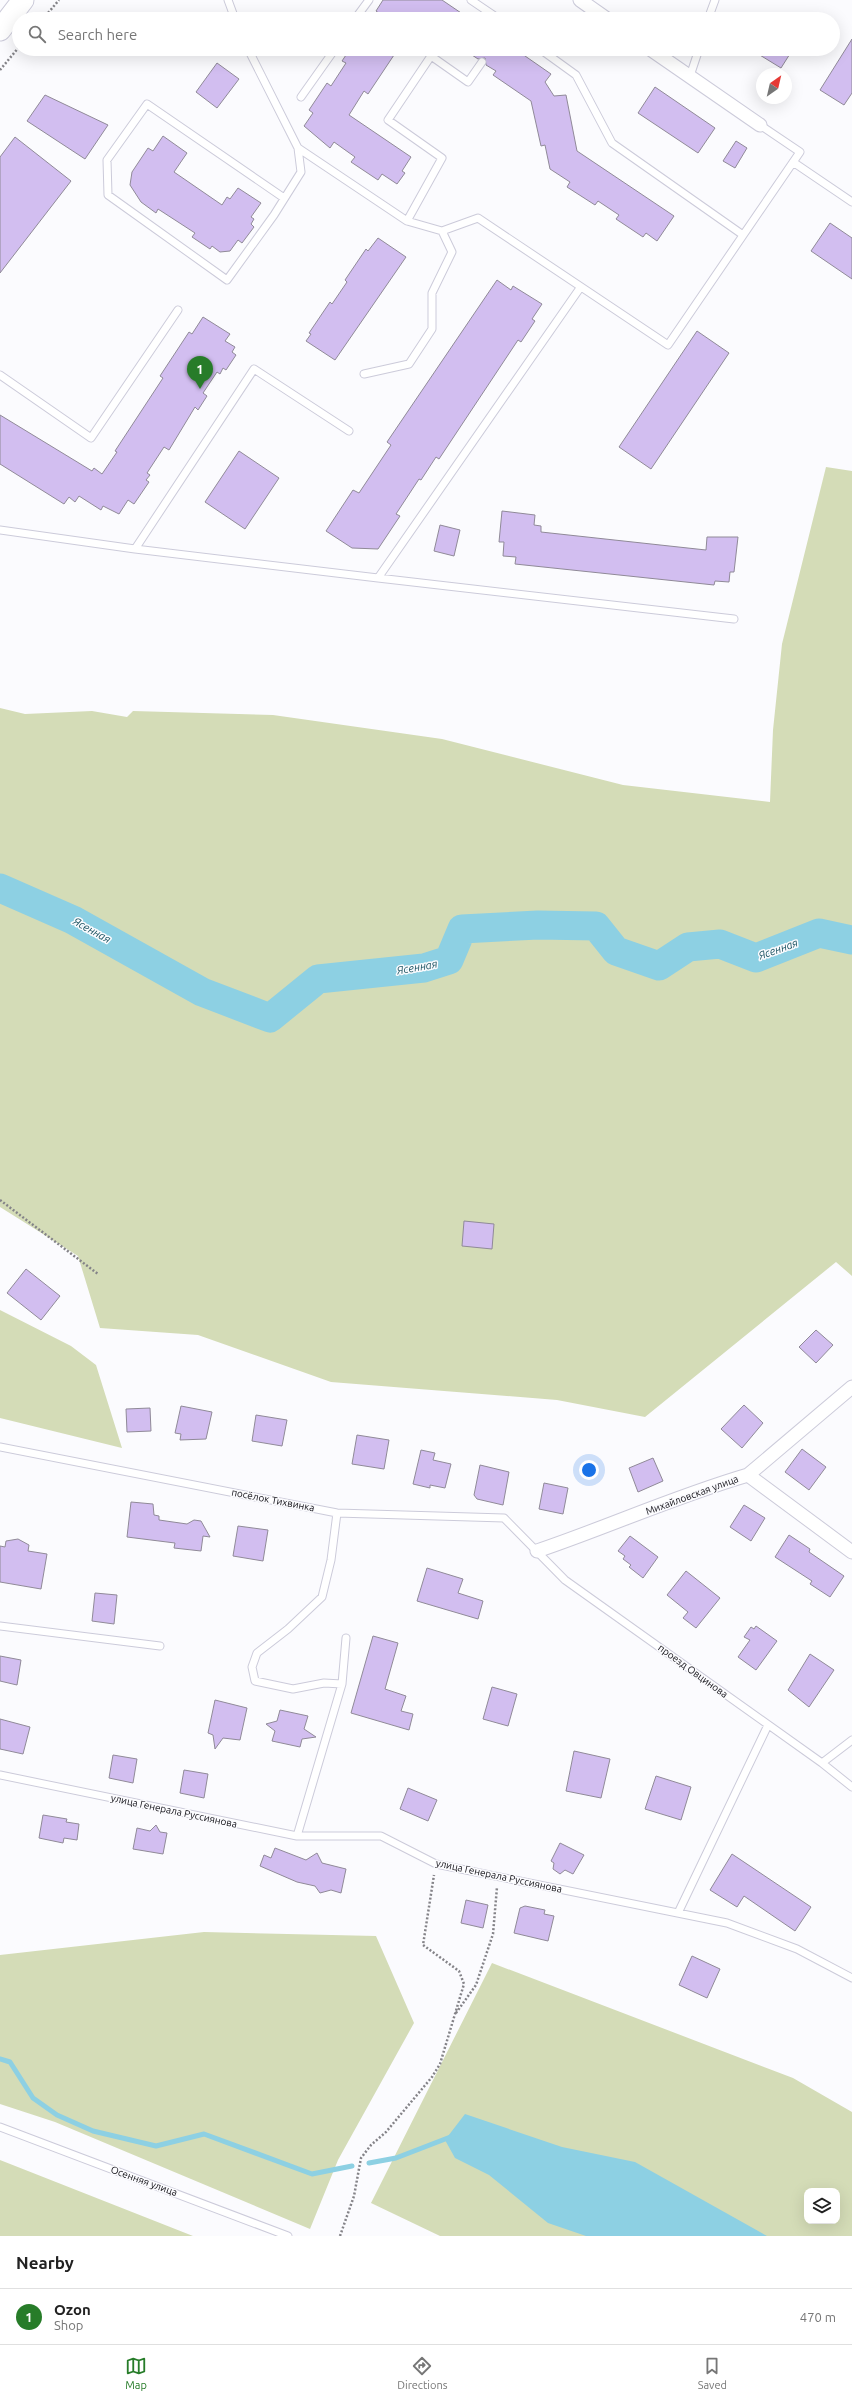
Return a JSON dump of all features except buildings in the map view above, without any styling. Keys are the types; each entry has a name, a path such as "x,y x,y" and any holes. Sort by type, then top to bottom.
{"main road":[{"path":"14,12 23,0"},
{"path":"0,30 12,14"}],"street":[{"path":"580,0 597,12"},
{"path":"660,56 760,125"},
{"path":"748,1475 852,1387"},
{"name":"Михайловская улица","path":"537,1551 589,1534 717,1484 748,1475 852,1552"}],"lane":[{"path":"228,0 232,12"},
{"path":"360,12 369,0"},
{"path":"471,0 489,12"},
{"path":"710,12 714,0"},
{"path":"252,56 298,148 301,172 284,198 227,280 108,195 107,160 146,104 284,198"},
{"path":"301,97 329,56"},
{"path":"407,221 442,158 388,120 431,56 468,82 482,62"},
{"path":"550,56 576,75 612,143 743,235"},
{"path":"690,76 697,56"},
{"path":"298,148 407,221 442,231 478,218 668,346 800,152 760,125"},
{"path":"793,162 852,202"},
{"path":"364,374 409,364 432,329 432,293 452,252 442,231"},
{"path":"378,578 580,288"},
{"path":"0,375 91,438 178,310"},
{"path":"136,549 254,369 349,431"},
{"path":"0,530 136,549 734,619"},
{"name":"посёлок Тихвинка","path":"0,1447 337,1512 504,1518 537,1551"},
{"path":"337,1512 331,1560 322,1598 288,1629 257,1653 252,1667 254,1681 293,1688 324,1683 342,1684"},
{"name":"проезд Овцинова","path":"537,1551 565,1580 822,1763 852,1787"},
{"path":"0,1626 160,1646"},
{"path":"297,1836 342,1684 346,1638"},
{"path":"678,1913 768,1725"},
{"path":"822,1763 852,1740"},
{"name":"улица Генерала Руссиянова","path":"0,1775 297,1836 381,1836 436,1864 678,1913 734,1926 797,1949 852,1978"},
{"name":"Осенняя улица","path":"0,2127 288,2236"}],"path":[{"path":"49,12 59,0"},
{"path":"0,70 12,55"},
{"path":"0,1200 98,1274"},
{"path":"340,2236 354,2196 361,2158 371,2145 386,2132 432,2077 440,2064 464,1984 459,1971 423,1945 436,1864"},
{"path":"455,2014 476,1985 493,1934 498,1877"}],"green space":[{"path":"826,467 852,471 852,1276 836,1262 645,1417 557,1400 331,1382 198,1335 100,1328 78,1256 0,1207 0,708 25,714 92,711 127,717 133,711 273,715 442,739 623,785 770,802 773,730 782,644"},
{"path":"0,1310 71,1346 96,1365 122,1448 0,1418"},
{"path":"204,1932 376,1936 414,2023 338,2160 310,2229 55,2122 0,2104 0,1955"},
{"path":"492,1963 793,2078 852,2112 852,2236 440,2236 371,2203"},
{"path":"0,2160 193,2236 0,2236"}],"water":[{"path":"465,2114 562,2147 635,2162 767,2236 586,2236 548,2223 489,2175 455,2158 445,2140"}],"waterway":[{"name":"Ясенная","path":"0,888 73,920 202,992 270,1018 318,979 424,968 449,960 462,929 538,925 596,926 616,951 659,966 688,947 720,944 756,958 819,933 852,940"},
{"path":"0,2059 10,2062 33,2098 57,2115 93,2131 156,2146 204,2134 312,2174 352,2166"},
{"path":"369,2163 396,2158 453,2136"}],"place":[{"name":"Ozon","path":"200,389"}]}
